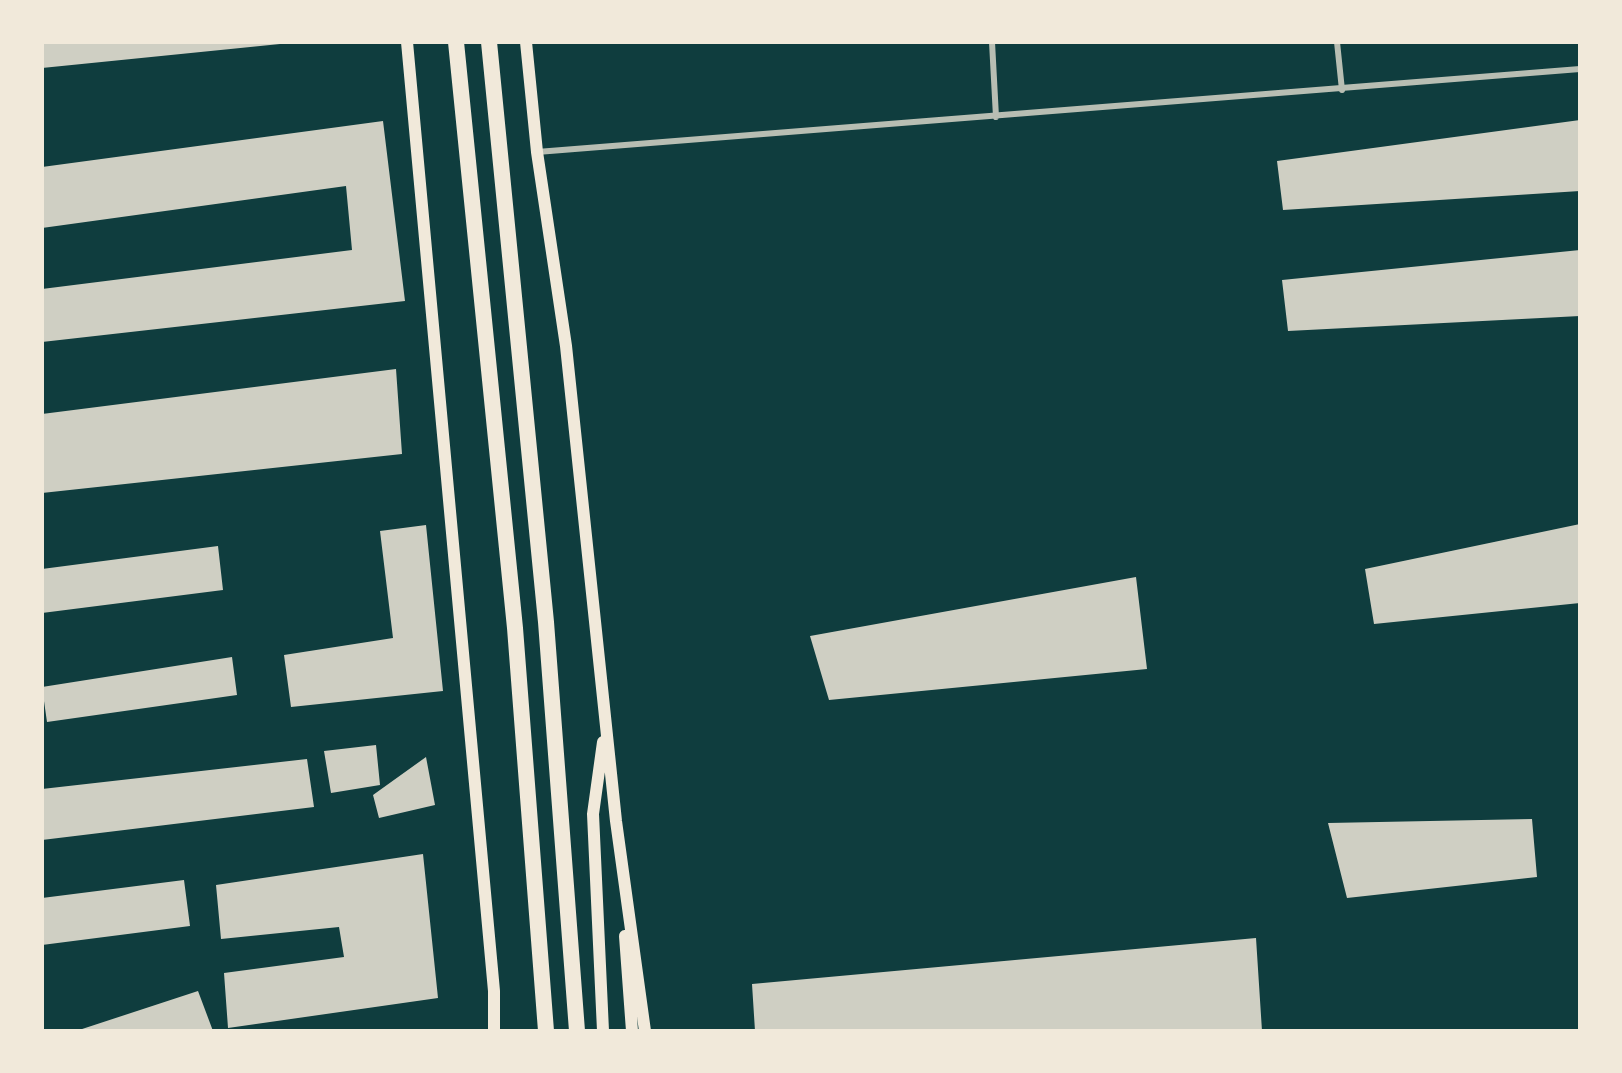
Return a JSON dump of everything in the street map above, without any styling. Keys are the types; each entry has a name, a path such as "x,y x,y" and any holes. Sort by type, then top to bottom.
{"highway":[{"path":"456,42 515,628 546,1031"},
{"path":"489,42 546,622 577,1031"}],"main road":[{"path":"407,42 494,991 495,1031"},
{"path":"526,42 537,152 566,346 616,821 645,1031"},
{"path":"603,1031 593,814 605,722"},
{"path":"616,821 631,1027"}],"street":[{"path":"992,42 996,117"},
{"path":"1337,42 1342,90"},
{"path":"537,152 1342,90 1580,69"}],"building":[{"path":"42,42 280,42 280,44 42,68"},
{"path":"1580,120 1580,191 1283,210 1277,161"},
{"path":"383,121 405,301 42,342 42,289 352,250 346,186 42,228 42,167"},
{"path":"1580,250 1580,316 1288,331 1282,280"},
{"path":"396,369 402,454 42,493 42,414"},
{"path":"1580,524 1580,603 1374,624 1365,569"},
{"path":"426,525 443,691 291,707 284,655 393,638 380,531"},
{"path":"218,546 223,590 42,613 42,569"},
{"path":"1136,577 1147,669 829,700 810,636"},
{"path":"232,657 237,695 47,722 42,687"},
{"path":"376,745 380,785 331,793 324,751"},
{"path":"426,757 435,805 379,818 373,795"},
{"path":"307,759 314,807 42,840 42,789"},
{"path":"1532,819 1537,877 1347,898 1328,823"},
{"path":"423,854 438,998 228,1028 224,973 344,957 339,927 221,939 216,885"},
{"path":"184,880 190,926 42,945 42,898"},
{"path":"1256,938 1262,1031 755,1031 752,984"},
{"path":"198,991 213,1031 76,1031"}]}
